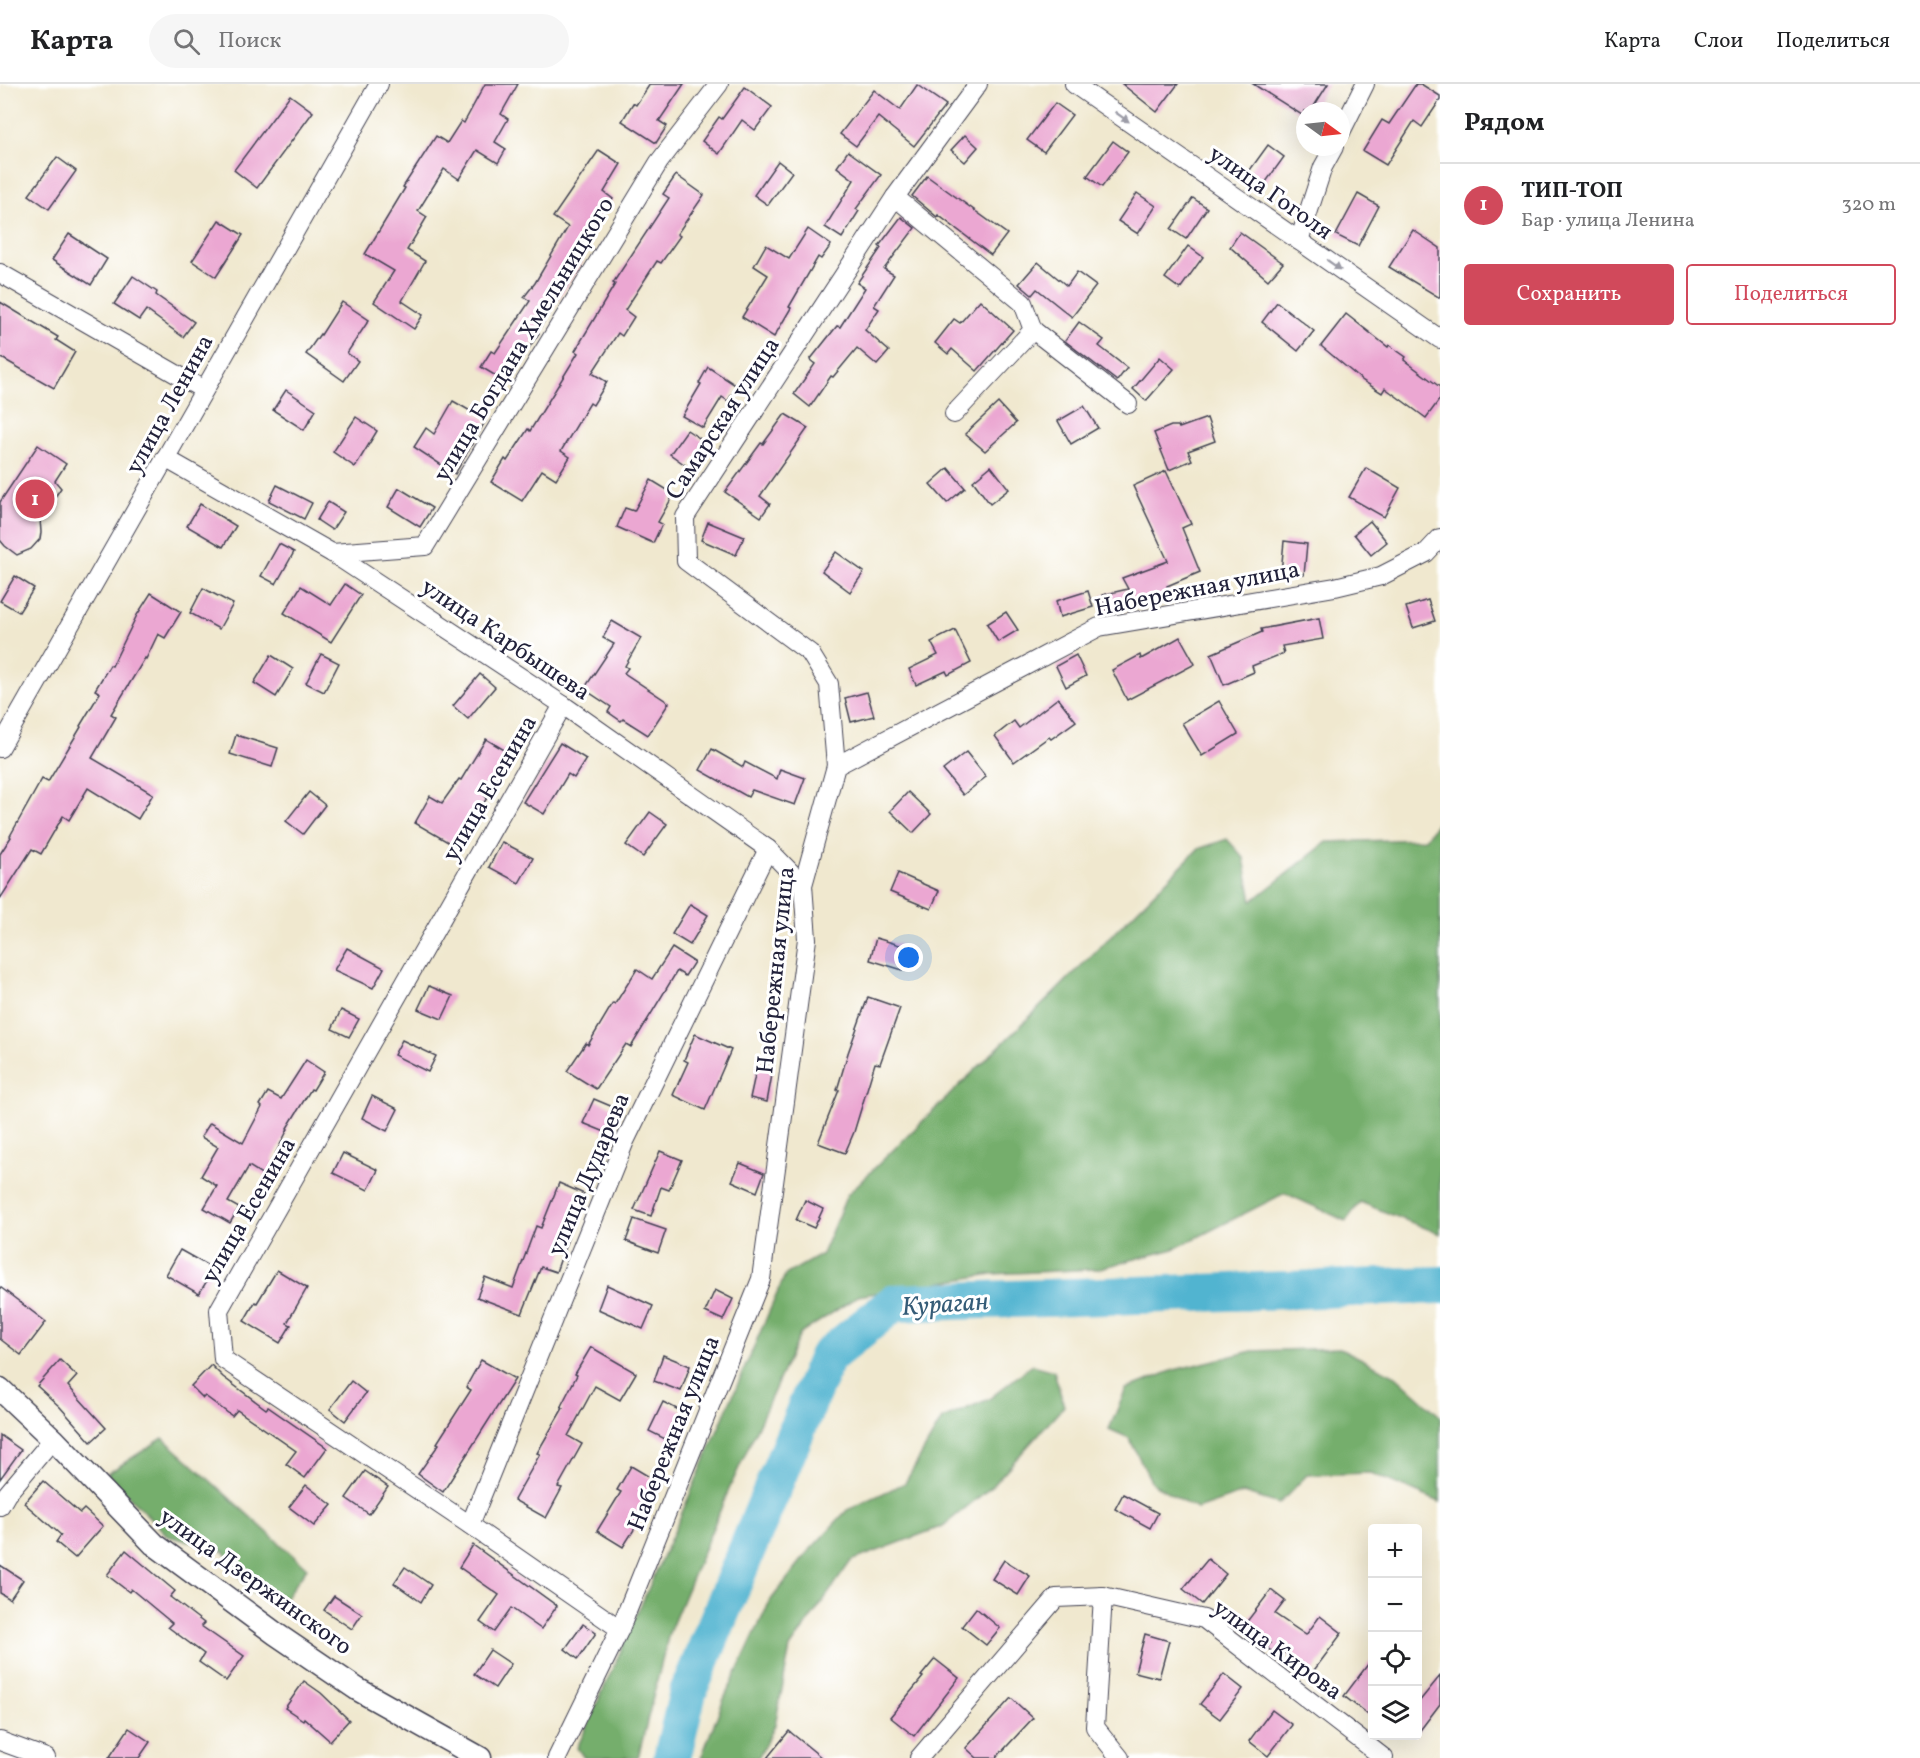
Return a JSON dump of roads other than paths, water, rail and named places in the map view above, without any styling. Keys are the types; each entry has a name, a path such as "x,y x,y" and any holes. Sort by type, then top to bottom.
{"street":[{"name":"улица Ленина","path":"0,748 380,84"},
{"name":"улица Богдана Хмельницкого","path":"332,553 425,546 659,162 719,84"},
{"name":"Самарская улица","path":"836,766 829,684 810,653 686,561 685,517 895,198 978,84"},
{"name":"улица Гоголя","path":"1074,84 1440,339"},
{"path":"1350,114 1365,84"},
{"path":"1299,241 1323,167 1329,156"},
{"path":"895,198 1023,303 1033,330 1128,404"},
{"path":"0,273 204,390"},
{"path":"954,414 1033,330"},
{"name":"улица Карбышева","path":"165,458 332,553 563,705 768,849 803,885"},
{"name":"Набережная улица","path":"557,1758 620,1629 761,1280 807,939 803,885 836,766 1099,627 1335,587 1381,576 1426,553 1440,538"},
{"name":"улица Есенина","path":"563,705 219,1310 223,1359 620,1629"},
{"name":"улица Дударева","path":"470,1525 625,1141 768,849"},
{"name":"улица Дзержинского","path":"0,1389 53,1439 154,1544 276,1634 348,1683 480,1758"},
{"path":"0,1506 53,1439"},
{"path":"1103,1596 1095,1727 1120,1758"},
{"name":"улица Кирова","path":"919,1758 1056,1598 1103,1596 1203,1619 1384,1758"},
{"path":"0,1741 46,1758"}],"waterway":[{"name":"Кураган","path":"672,1758 688,1692 827,1357 894,1303 1440,1285"}],"place":[{"name":"ТИП-ТОП","path":"35,499"}]}
